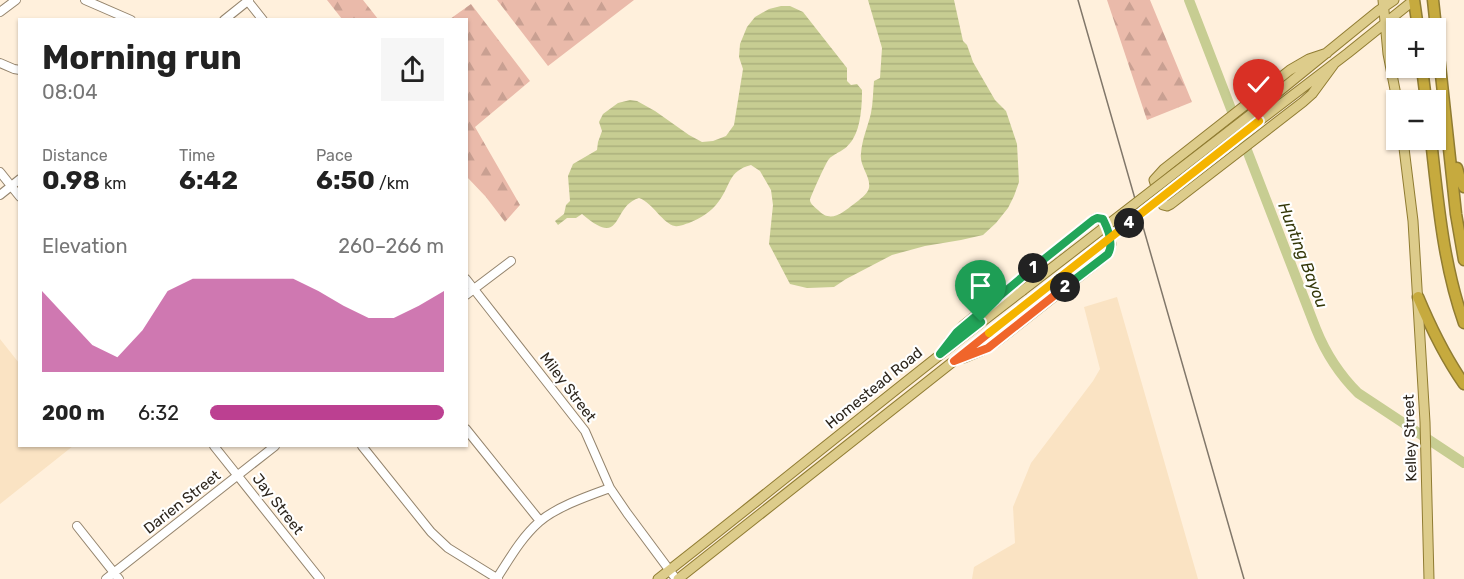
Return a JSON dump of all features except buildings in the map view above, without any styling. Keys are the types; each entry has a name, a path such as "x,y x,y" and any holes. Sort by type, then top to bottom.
{"highway":[{"path":"1414,0 1417,18"},
{"path":"1434,0 1456,214 1464,260"},
{"path":"1448,127 1460,179 1464,187"},
{"path":"1432,150 1447,263 1464,323"},
{"path":"1418,297 1436,339 1464,384"}],"main road":[{"name":"Homestead Road","path":"658,579 940,354 1255,111 1378,11 1383,4 1394,0"},
{"name":"Homestead Road","path":"677,579 1414,0"},
{"path":"1383,4 1384,24 1395,90"},
{"path":"1327,53 1301,63 1158,175 1154,180 1163,205 1171,204 1312,94 1334,64"},
{"name":"Kelley Street","path":"1404,150 1413,221 1418,297 1425,422 1429,579"},
{"path":"940,354 957,332 1020,279 1093,220 1103,219 1111,244 1108,254 988,348 954,361"}],"street":[{"path":"0,12 16,0"},
{"path":"85,0 126,18"},
{"path":"226,18 248,0 262,18"},
{"path":"0,63 18,69"},
{"path":"0,172 18,195"},
{"path":"0,195 18,181"},
{"path":"468,294 511,261"},
{"name":"Miley Street","path":"468,282 585,431 610,488 677,579"},
{"path":"468,431 540,521"},
{"name":"Jay Street","path":"215,447 320,579"},
{"name":"Darien Street","path":"106,579 117,576 274,447"},
{"path":"363,447 431,532 448,548 498,579 516,547 540,521 610,488"},
{"path":"77,526 117,576"}],"shaded area":[{"path":"868,0 954,0 963,41 995,100 1006,111 1017,144 1019,182 1014,196 1008,208 983,235 892,255 834,287 807,288 790,284 769,244 773,205 771,190 760,171 751,165 734,175 719,201 709,211 698,219 682,225 671,224 639,198 630,202 611,227 605,228 595,224 582,214 576,218 567,218 558,225 555,221 564,214 566,205 570,201 568,176 573,164 597,150 602,131 599,122 603,114 618,103 637,101 702,142 726,136 734,125 743,69 739,57 740,44 747,27 755,17 769,9 781,6 790,6 803,12 847,68 847,81 851,85 857,84 862,90 856,134 847,147 829,159 810,200 815,207 828,216 837,215 846,210 863,197 869,188 861,153 871,113 874,81 880,78 882,48"},
{"path":"1117,297 1198,579 972,579 974,567 1015,543 1013,507 1031,463 1100,369 1084,307"},
{"path":"0,339 18,362 18,447 72,447 0,504"}],"green space":[{"path":"327,0 363,0 377,18 341,18"},
{"path":"497,0 634,0 548,66"},
{"path":"1107,0 1150,0 1192,102 1147,120"},
{"path":"471,4 530,81 475,127 520,205 505,222 468,178 468,18 451,18"}],"waterway":[{"name":"Hunting Bayou","path":"1189,0 1324,347 1339,371 1358,393 1464,463"}],"railway":[{"path":"1078,0 1244,579"}],"route":[{"path":"981,322 940,354 957,332 1020,279 1093,220 1103,219 1105,221 1111,244 1108,254 995,343 954,361 1084,258 1142,213 1259,121"}]}
